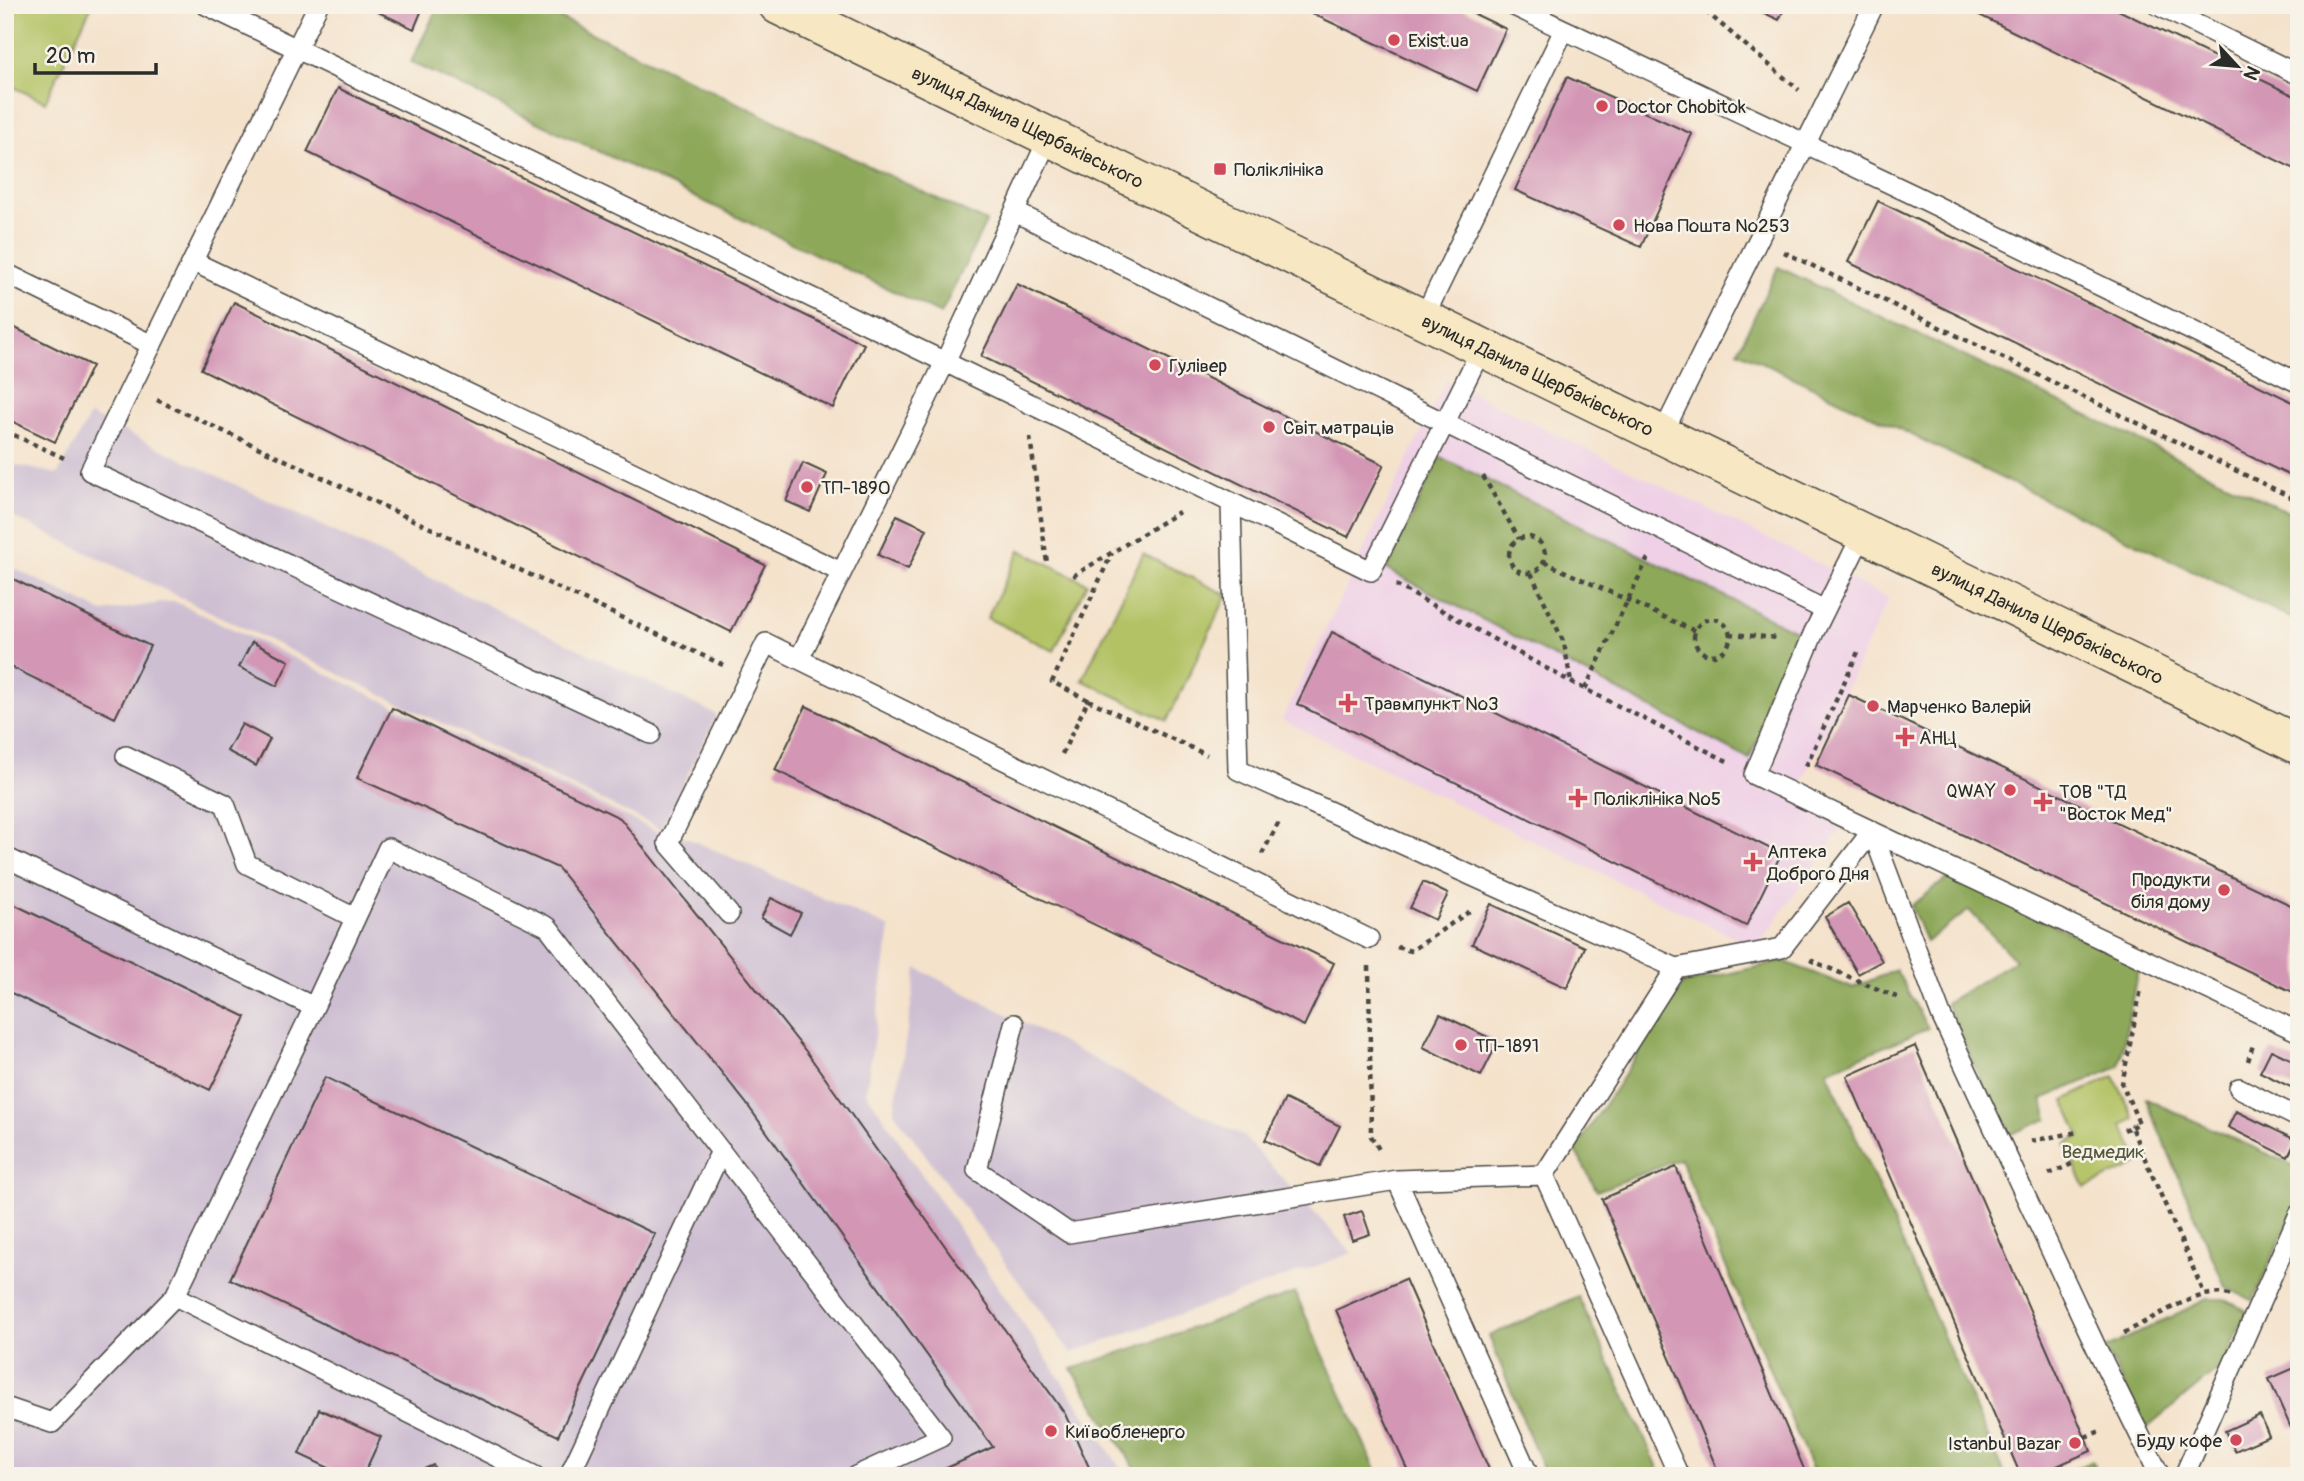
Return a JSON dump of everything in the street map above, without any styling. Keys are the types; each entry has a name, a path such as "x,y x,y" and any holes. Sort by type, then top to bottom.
{"main road":[{"name":"вулиця Данила Щербаківського","path":"778,5 2299,745"}],"lane":[{"path":"205,5 1371,571 1482,348"},
{"path":"318,5 90,471 651,734"},
{"path":"1512,5 2299,383"},
{"path":"1662,435 1874,5"},
{"path":"2157,5 2299,75"},
{"path":"1423,319 1564,30"},
{"path":"799,659 945,362 1049,137"},
{"path":"1015,212 1825,610"},
{"path":"194,262 841,572"},
{"path":"5,273 152,345"},
{"path":"1231,504 1238,770 1676,968 1782,948 1872,831"},
{"path":"1863,533 1811,641 1754,775 2299,1032"},
{"path":"730,914 668,843 766,643 1368,939"},
{"path":"126,756 225,804 247,864 355,918"},
{"path":"1872,831 1941,1015 2096,1347 2160,1476"},
{"path":"5,1407 52,1423 175,1296 388,848 548,927 940,1437 856,1476"},
{"path":"5,857 314,1007"},
{"path":"1544,1175 1676,968"},
{"path":"1014,1024 977,1170 1069,1233 1398,1180 1544,1175"},
{"path":"2239,1088 2299,1118"},
{"path":"569,1476 720,1151"},
{"path":"1544,1175 1679,1476"},
{"path":"1398,1180 1529,1476"},
{"path":"2184,1476 2299,1214"},
{"path":"175,1296 535,1476"}],"path":[{"path":"1698,5 1822,109"},
{"path":"1758,239 2299,501"},
{"path":"131,387 749,678"},
{"path":"1025,402 1047,563"},
{"path":"5,431 90,471"},
{"path":"1479,469 1519,539"},
{"path":"1073,576 1210,493"},
{"path":"1531,538 1542,544 1544,562 1531,573 1520,572 1511,564 1509,553 1519,539 1531,538"},
{"path":"1585,689 1651,552"},
{"path":"1112,553 1052,682 1238,770"},
{"path":"1544,562 1695,631"},
{"path":"1531,573 1564,642 1571,682"},
{"path":"1418,597 1571,682 1754,775"},
{"path":"1714,620 1725,624 1730,634 1725,650 1708,655 1698,649 1695,631 1703,622 1714,620"},
{"path":"1730,634 1811,641"},
{"path":"1793,793 1858,652"},
{"path":"1049,780 1088,700"},
{"path":"1249,881 1292,796"},
{"path":"1398,1180 1371,1136 1368,939 1411,951 1502,888"},
{"path":"1782,948 1941,1015"},
{"path":"2124,1129 2139,1123 2122,1084 2146,961"},
{"path":"2239,1088 2263,1016"},
{"path":"2131,1127 2204,1293"},
{"path":"2002,1147 2078,1132"},
{"path":"2096,1347 2204,1293 2223,1292 2256,1309"}],"shaded area":[{"path":"1446,380 1889,598 1793,801 1844,825 1756,948 1282,720"},
{"path":"90,415 717,715 661,829 5,513 5,463 58,474"},
{"path":"5,564 103,612 174,601 656,831 674,832 890,928 866,1092 1126,1476 5,1476"},
{"path":"917,968 1243,1136 1352,1253 1071,1353 894,1112"}],"green space":[{"path":"5,5 92,5 45,102 5,83"},
{"path":"439,5 533,5 986,222 941,314 411,62"},
{"path":"1778,267 2299,517 2299,622 1738,351"},
{"path":"1440,457 1804,635 1749,759 1386,569"},
{"path":"1020,550 1087,583 1054,651 987,618"},
{"path":"1143,554 1227,595 1167,721 1082,680"},
{"path":"1949,877 2139,964 2119,1067 2042,1099 2048,1119 2006,1136 1946,1003 2015,960 1969,910 1926,942 1911,906"},
{"path":"1783,961 1852,988 1896,970 1928,1028 1827,1071 2005,1476 1815,1476 1680,1159 1597,1191 1575,1150 1683,984"},
{"name":"Ведмедик","path":"2114,1076 2134,1119 2122,1125 2140,1163 2085,1188 2065,1144 2080,1136 2064,1100"},
{"path":"2146,1099 2299,1168 2299,1198 2253,1301 2225,1287"},
{"path":"1295,1293 1379,1476 1140,1476 1072,1369"},
{"path":"1578,1296 1662,1476 1546,1476 1489,1336"},
{"path":"2207,1299 2224,1299 2247,1311 2223,1365 2147,1428 2105,1349"},
{"path":"2092,1461 2099,1476 2059,1476"}],"building":[{"path":"379,5 424,5 414,29 376,11"},
{"path":"1294,5 1456,5 1506,29 1477,91"},
{"path":"1747,5 1786,5 1779,20"},
{"path":"1971,5 2108,5 2299,98 2299,171 1969,10"},
{"path":"1567,77 1692,134 1641,247 1515,190"},
{"path":"338,88 864,344 833,408 307,152"},
{"path":"1878,201 2299,405 2299,480 1848,262"},
{"path":"1017,284 1384,465 1348,537 981,356"},
{"path":"234,302 765,565 731,632 201,369"},
{"path":"5,323 92,366 55,442 5,418"},
{"name":"ТП-1890","path":"803,463 827,474 810,512 786,501"},
{"path":"897,515 927,529 908,569 878,555"},
{"path":"5,575 150,646 115,718 5,664"},
{"name":"Поліклініка №5","path":"1332,632 1781,854 1746,926 1297,704"},
{"path":"252,642 289,661 277,686 239,667"},
{"path":"1849,695 2299,909 2299,995 1816,765"},
{"path":"806,706 1334,963 1304,1026 775,770"},
{"path":"392,708 620,818 808,1054 1065,1414 1093,1476 929,1476 993,1447 746,1103 558,868 357,778"},
{"path":"242,724 270,739 256,766 227,751"},
{"path":"1423,882 1448,894 1435,920 1410,908"},
{"path":"771,898 801,913 790,934 761,918"},
{"path":"5,900 246,1017 210,1090 5,990"},
{"path":"1848,903 1882,961 1858,974 1825,917"},
{"path":"1491,904 1585,947 1567,988 1472,944"},
{"name":"ТП-1891","path":"1440,1014 1498,1042 1481,1076 1423,1047"},
{"path":"1915,1046 2091,1451 2034,1476 2021,1476 1847,1076"},
{"path":"2271,1050 2299,1063 2299,1091 2260,1072"},
{"path":"325,1077 655,1234 558,1436 230,1279"},
{"path":"1285,1099 1340,1126 1320,1166 1265,1140"},
{"path":"2236,1111 2296,1140 2288,1157 2228,1127"},
{"path":"1676,1167 1807,1476 1720,1476 1602,1199"},
{"path":"1362,1211 1370,1234 1352,1240 1344,1217"},
{"path":"1405,1279 1492,1476 1410,1476 1336,1310"},
{"path":"2299,1366 2299,1425 2291,1428 2269,1379"},
{"path":"319,1409 381,1437 363,1476 346,1476 299,1454"},
{"path":"2260,1415 2269,1436 2235,1451 2225,1431"},
{"path":"433,1465 438,1476 408,1476"}],"place":[{"name":"Exist.ua","path":"1394,40"},
{"name":"Doctor Chobitok","path":"1602,106"},
{"name":"Поліклініка","path":"1220,169"},
{"name":"Нова Пошта №253","path":"1619,225"},
{"name":"Гулівер","path":"1155,365"},
{"name":"Світ матраців","path":"1269,427"},
{"name":"ТП-1890","path":"807,487"},
{"name":"Травмпункт №3","path":"1348,703"},
{"name":"Марченко Валерій","path":"1873,706"},
{"name":"АНЦ","path":"1905,737"},
{"name":"QWAY","path":"2010,790"},
{"name":"Поліклініка №5","path":"1578,798"},
{"name":"ТОВ \"ТД \"Восток Мед\"","path":"2043,802"},
{"name":"Аптека Доброго Дня","path":"1753,862"},
{"name":"Продукти біля дому","path":"2224,890"},
{"name":"ТП-1891","path":"1461,1045"},
{"name":"Київобленерго","path":"1051,1431"},
{"name":"Буду кофе","path":"2236,1440"},
{"name":"Istanbul Bazar","path":"2075,1443"}]}
